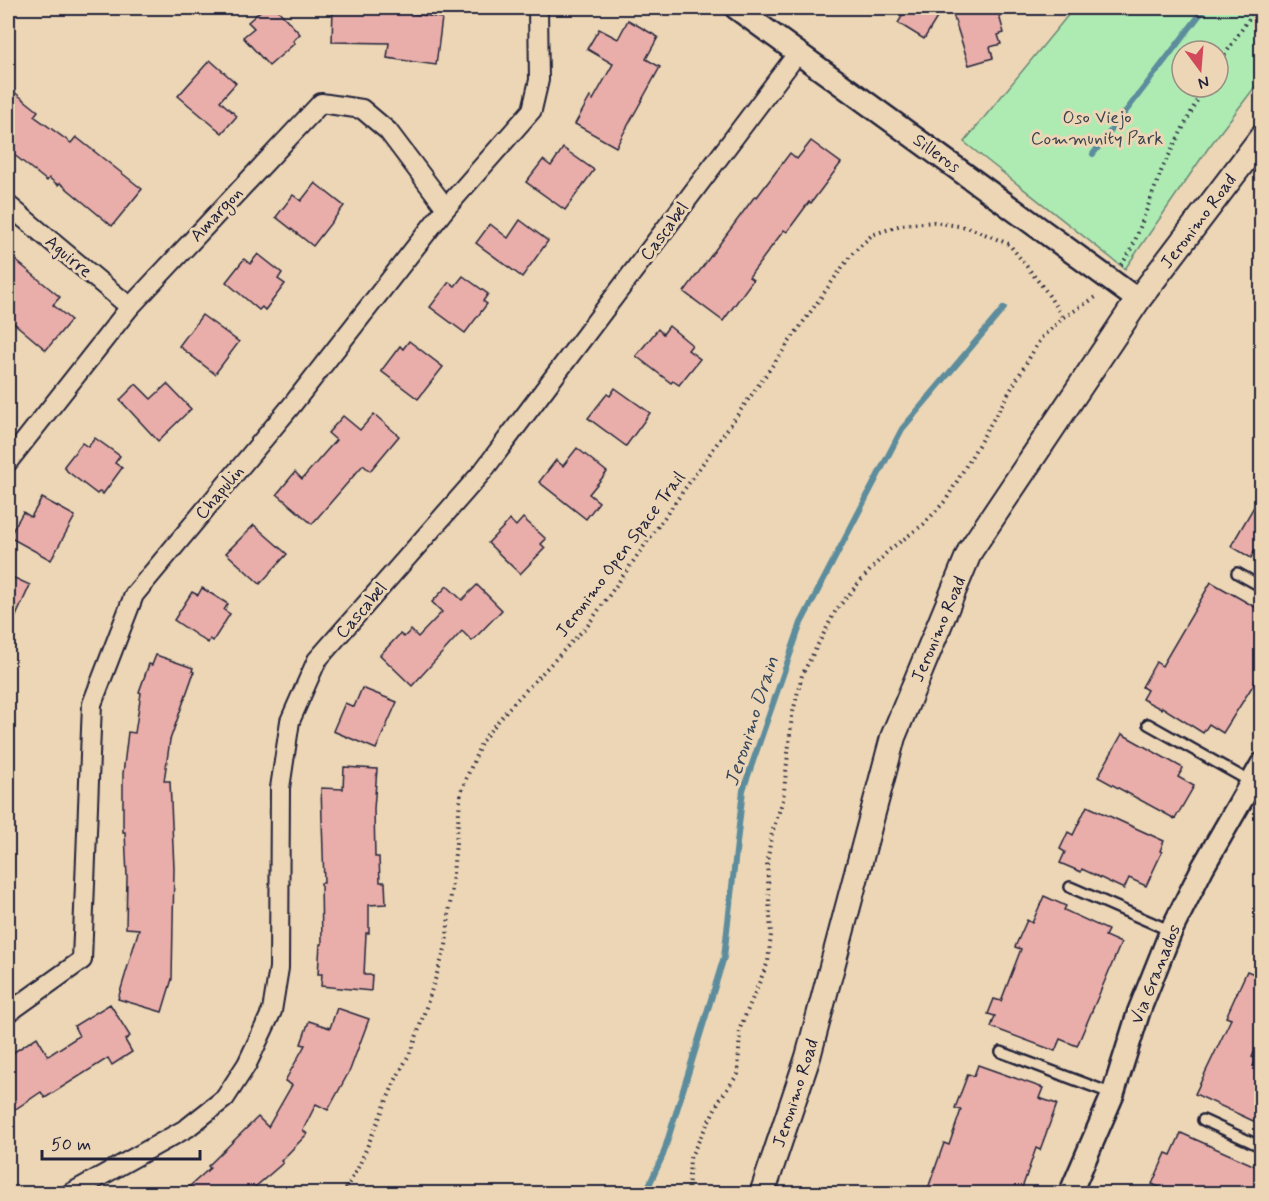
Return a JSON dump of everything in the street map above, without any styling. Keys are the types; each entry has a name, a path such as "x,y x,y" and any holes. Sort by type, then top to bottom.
{"main road":[{"name":"Jeronimo Road","path":"762,1194 808,1057 893,737 970,551 1138,300 1262,137"}],"street":[{"name":"Chapulin","path":"8,1013 82,960 92,704 135,595 292,405 446,208 532,110 539,80 538,8"},
{"name":"Silleros","path":"736,8 1138,300"},
{"name":"Cascabel","path":"69,1194 187,1128 225,1098 247,1064 272,1011 279,968 280,788 290,721 317,660 483,471 797,54"},
{"name":"Amargon","path":"8,462 130,308 321,103 362,109 388,131 446,208"},
{"name":"Aguirre","path":"8,205 130,308"},
{"name":"Via Granados","path":"1070,1194 1113,1094 1139,1011 1171,931 1203,867 1256,773"}],"lane":[{"path":"1237,573 1262,587"},
{"path":"1148,724 1256,773"},
{"path":"1070,887 1171,931"},
{"path":"1001,1052 1113,1094"},
{"path":"1203,1120 1262,1147"}],"path":[{"path":"1230,47 1256,8"},
{"path":"688,1194 690,1158 720,1099 738,1074 740,1028 768,962 771,935 767,862 772,833 783,800 792,716 802,675 836,610 889,550 924,524 946,500 1041,338 1063,318 1103,292 1111,281 1131,251 1162,169 1198,99"},
{"name":"Jeronimo Open Space Trail","path":"343,1194 359,1166 412,1047 446,946 461,791 482,741 507,709 588,625 851,255 872,236 900,225 934,222 970,228 1009,244 1046,291 1063,318"}],"green space":[{"name":"Oso Viejo Community Park","path":"1074,8 1261,8 1261,79 1209,147 1125,269 964,142"}],"building":[{"path":"264,8 276,8 300,34 293,41 295,43 269,66 243,37 254,28 248,22"},
{"path":"333,8 379,8 442,18 436,65 387,58 389,43 332,42"},
{"path":"907,8 943,8 924,39 898,23"},
{"path":"951,8 997,8 1004,33 998,35 1001,44 990,47 993,58 969,65"},
{"path":"628,20 658,37 646,59 660,67 616,147 575,124 590,97 593,100 613,64 587,49 599,29 618,39"},
{"path":"210,60 236,83 220,101 237,116 222,133 178,96"},
{"path":"8,87 38,111 34,116 71,143 76,137 142,189 112,226 60,183 58,185 49,178 47,181 8,150"},
{"path":"811,141 841,163 787,232 784,230 749,277 753,280 723,321 684,292 790,153 797,159"},
{"path":"563,148 594,170 565,210 526,182 543,160 551,166"},
{"path":"315,183 344,206 313,246 276,217 293,195 301,201"},
{"path":"520,220 548,241 522,277 476,243 490,224 508,238"},
{"path":"8,254 60,297 53,305 71,320 46,350 8,318"},
{"path":"258,254 282,273 278,279 285,284 265,310 262,307 259,310 226,282 244,259 250,264"},
{"path":"463,276 488,294 483,301 487,304 465,333 430,307 449,282 455,286"},
{"path":"202,315 239,342 215,374 179,346"},
{"path":"669,326 692,345 688,350 700,359 679,385 673,381 671,383 636,356 658,329 663,334"},
{"path":"409,341 443,367 418,399 381,371 400,346 403,349"},
{"path":"136,384 151,399 167,384 191,409 158,441 120,400"},
{"path":"615,388 650,413 626,446 588,418 607,394 610,396"},
{"path":"374,414 399,436 370,471 363,465 312,524 277,494 295,472 302,479 336,440 328,433 343,416 360,430"},
{"path":"95,438 120,456 115,463 122,468 103,494 100,491 97,494 67,471 64,466 82,443 88,447"},
{"path":"577,448 607,472 589,494 599,502 586,519 539,482 556,460 563,466"},
{"path":"1262,493 1262,554 1255,550 1251,558 1231,546"},
{"path":"42,498 75,516 51,560 9,537 23,512 31,517"},
{"path":"523,518 546,539 541,544 545,548 520,574 488,543 510,520 516,526"},
{"path":"254,525 287,554 260,584 226,553"},
{"path":"8,575 30,585 8,634"},
{"path":"1211,582 1262,611 1262,671 1223,733 1209,724 1203,733 1162,707 1161,709 1142,699 1147,690 1142,687 1156,662 1162,666"},
{"path":"477,585 502,610 472,641 462,631 412,686 380,655 400,634 404,637 411,630 418,637 442,612 432,602 447,586 462,600"},
{"path":"202,588 228,604 224,610 230,614 213,641 210,639 208,643 174,620 192,592 198,595"},
{"path":"156,655 193,668 194,672 170,740 164,781 170,781 174,868 172,979 162,1012 118,999 139,929 126,928 127,877 125,832 123,832 123,774 128,732 135,733 141,693 139,692 149,664 152,665"},
{"path":"362,688 397,702 376,749 333,731 345,703 354,707"},
{"path":"1122,734 1183,768 1178,777 1194,786 1175,819 1098,777"},
{"path":"344,767 377,769 374,809 375,857 379,857 380,882 385,882 386,904 369,905 369,933 366,933 364,975 372,975 371,991 321,986 322,974 318,974 320,944 322,944 321,883 324,883 321,788 343,789"},
{"path":"1087,806 1164,841 1160,851 1162,852 1146,886 1129,878 1124,889 1082,869 1081,872 1060,863 1065,852 1060,849 1068,832 1073,835"},
{"path":"1044,896 1066,906 1064,910 1108,930 1105,936 1121,943 1077,1046 1060,1039 1055,1051 991,1027 995,1016 988,1014 994,999 1001,1001 1021,949 1015,947 1027,920 1032,923"},
{"path":"1247,971 1262,977 1262,1035 1252,1057 1257,1059 1253,1066 1262,1070 1262,1125 1195,1094 1231,1019 1226,1017"},
{"path":"110,1004 130,1036 125,1040 132,1052 112,1065 108,1058 45,1098 41,1092 8,1114 8,1056 37,1037 48,1056 79,1036 74,1026"},
{"path":"337,1008 369,1019 350,1070 328,1110 316,1104 303,1130 307,1134 281,1161 283,1163 247,1194 181,1194 210,1168 208,1166 258,1117 268,1127 292,1085 285,1081 305,1045 301,1044 309,1021 330,1028"},
{"path":"978,1065 1043,1088 1039,1098 1057,1104 1040,1150 1036,1148 1020,1194 926,1194 944,1143 949,1145 961,1110 955,1108 968,1074 974,1076"},
{"path":"1181,1133 1262,1169 1262,1194 1175,1194 1152,1184 1166,1153 1171,1155"}],"waterway":[{"name":"Jeronimo Drain","path":"1093,154 1205,8"},
{"name":"Jeronimo Drain","path":"645,1194 663,1155 724,957 743,790 801,623 902,429 1004,308"}]}
